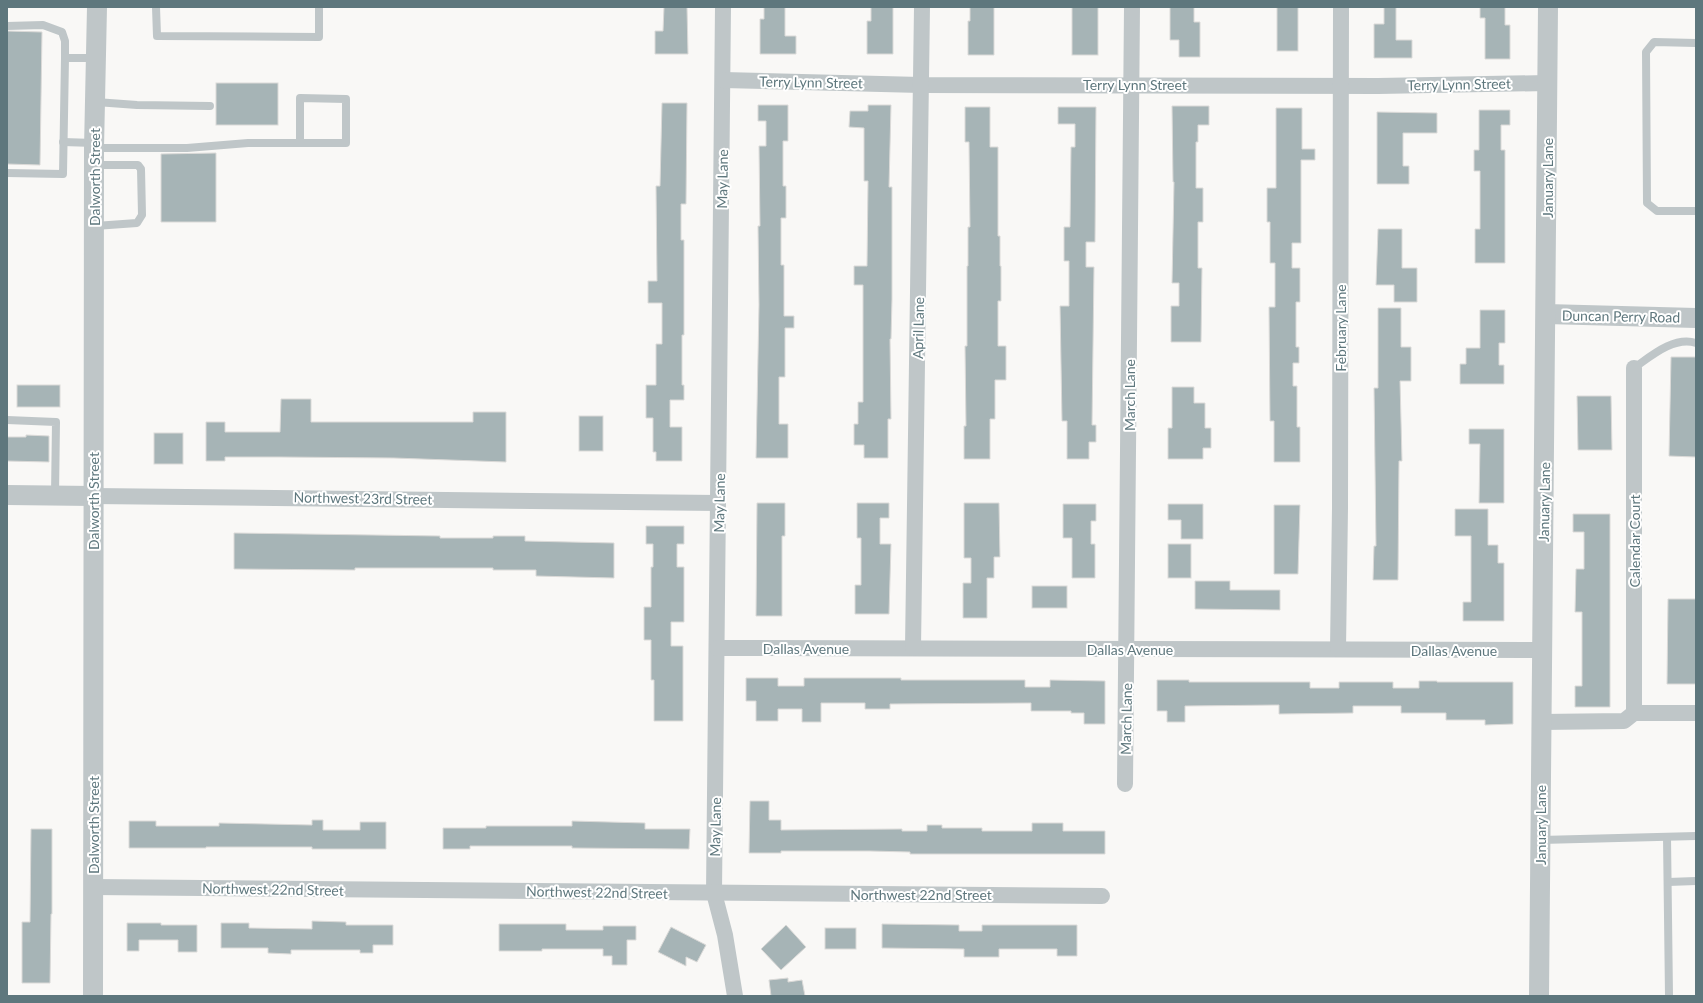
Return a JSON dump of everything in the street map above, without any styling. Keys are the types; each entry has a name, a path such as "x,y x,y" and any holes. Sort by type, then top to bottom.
{"street":[{"name":"Dalworth Street","path":"93,996 94,152 97,7"},
{"name":"May Lane","path":"724,7 714,893 726,935 735,996"},
{"name":"April Lane","path":"913,648 922,7"},
{"name":"March Lane","path":"1125,784 1132,7"},
{"name":"February Lane","path":"1338,649 1340,508 1341,7"},
{"name":"January Lane","path":"1539,996 1548,7"},
{"name":"Terry Lynn Street","path":"723,80 921,85 1341,84 1378,86 1547,83"},
{"name":"Duncan Perry Road","path":"1546,314 1696,318"},
{"name":"Calendar Court","path":"1634,368 1634,713"},
{"name":"Northwest 23rd Street","path":"7,495 718,503"},
{"name":"Dallas Avenue","path":"717,648 1542,650"},
{"path":"1541,722 1624,720 1634,713 1696,713"},
{"name":"Northwest 22nd Street","path":"93,887 1102,896"}],"lane":[{"path":"156,7 157,36 320,37 319,7"},
{"path":"7,26 43,25 62,32 65,41 64,142 62,174 7,173"},
{"path":"1696,43 1654,42 1646,52 1647,203 1657,211 1696,211"},
{"path":"65,58 96,58"},
{"path":"94,152 187,148 248,142 300,142 346,142 346,99 300,98 300,142"},
{"path":"95,102 137,105 210,106"},
{"path":"64,142 138,165 141,169 142,214 137,224 94,226"},
{"path":"1634,368 1662,348 1688,340 1696,343"},
{"path":"7,420 56,422 55,495"},
{"path":"1540,840 1696,836"},
{"path":"1667,837 1669,996"},
{"path":"1668,882 1696,881"}],"building":[{"path":"664,7 687,7 688,54 655,54 655,31 663,31"},
{"path":"764,7 785,7 785,36 796,36 796,54 760,54 760,19 764,19"},
{"path":"871,7 893,7 893,54 867,54 867,21 871,21"},
{"path":"970,7 994,7 994,55 968,55 968,21 970,21"},
{"path":"1072,7 1098,7 1098,55 1072,55"},
{"path":"1170,7 1194,7 1194,22 1200,22 1200,57 1179,57 1179,40 1170,40"},
{"path":"1277,7 1298,7 1298,51 1277,51"},
{"path":"1384,7 1396,7 1396,40 1412,40 1412,58 1374,58 1374,24 1384,24"},
{"path":"1480,7 1505,7 1505,25 1510,25 1510,59 1485,59 1485,18 1480,18"},
{"path":"7,31 42,32 40,165 7,164"},
{"path":"216,83 278,83 278,125 216,125"},
{"path":"662,103 687,103 686,204 681,204 681,240 684,240 684,335 682,335 682,385 684,385 684,400 670,400 670,427 682,427 682,461 656,461 656,452 653,452 653,418 646,418 646,385 656,385 656,344 662,344 662,303 648,303 648,281 657,281 656,186 660,186"},
{"path":"758,105 788,105 788,141 783,141 783,186 786,186 786,218 781,218 781,265 784,265 784,316 794,316 794,328 785,328 785,377 779,377 779,424 788,424 788,458 756,458 759,305 758,226 760,226 759,146 766,146 766,121 758,121"},
{"path":"868,105 891,105 889,187 892,187 892,299 890,339 891,419 888,419 888,458 864,458 864,445 854,445 854,424 858,424 858,402 863,402 863,285 854,285 854,266 867,266 868,181 864,181 864,128 849,127 850,111 868,111"},
{"path":"1172,106 1209,106 1209,125 1198,125 1198,142 1196,142 1196,188 1203,188 1203,222 1198,222 1198,268 1202,268 1201,342 1171,342 1171,306 1179,306 1179,283 1172,283 1174,182"},
{"path":"965,107 990,107 990,147 998,147 998,236 1000,236 1001,301 998,301 998,346 1006,346 1006,380 995,380 995,419 990,419 990,459 964,459 964,426 966,426 965,346 967,346 968,227 970,227 969,142 965,142"},
{"path":"1058,107 1096,107 1095,242 1086,242 1086,267 1094,267 1092,425 1096,425 1096,442 1089,442 1089,459 1067,459 1067,421 1062,421 1060,306 1069,306 1069,261 1064,261 1064,227 1070,227 1071,147 1075,147 1075,124 1058,124"},
{"path":"1276,108 1302,108 1302,149 1315,149 1315,160 1301,160 1301,243 1292,243 1292,268 1300,268 1300,302 1296,302 1296,347 1299,347 1299,363 1293,363 1293,386 1297,386 1297,427 1300,427 1300,462 1274,462 1274,421 1270,421 1269,307 1275,307 1275,263 1270,263 1270,222 1267,222 1267,188 1276,188"},
{"path":"1479,110 1510,110 1510,125 1501,125 1501,150 1505,150 1505,263 1475,263 1475,229 1480,229 1480,171 1474,171 1474,150 1479,150"},
{"path":"1377,112 1437,113 1437,133 1403,133 1403,166 1409,166 1409,184 1377,184"},
{"path":"216,153 216,222 161,222 161,154"},
{"path":"1378,229 1402,229 1402,268 1417,268 1417,302 1394,302 1394,285 1376,285"},
{"path":"1378,308 1401,308 1401,347 1411,347 1411,381 1400,381 1402,461 1399,461 1398,580 1373,580 1374,546 1376,546 1374,388 1378,388"},
{"path":"1480,310 1505,310 1505,343 1499,343 1499,365 1504,365 1504,384 1460,384 1460,364 1466,364 1466,348 1480,348"},
{"path":"1671,357 1696,357 1696,457 1669,456"},
{"path":"17,385 60,385 60,407 17,407"},
{"path":"1172,387 1194,387 1194,403 1205,403 1205,428 1211,428 1211,448 1203,448 1203,459 1168,459 1168,428 1172,428"},
{"path":"1577,396 1611,396 1612,450 1578,450"},
{"path":"281,399 311,399 311,422 473,422 473,412 506,412 506,462 394,458 280,457 225,457 225,461 206,461 206,422 225,422 225,432 280,432"},
{"path":"579,416 603,416 603,451 579,451"},
{"path":"1469,429 1504,429 1504,503 1479,503 1480,444 1469,444"},
{"path":"154,433 183,433 183,464 154,464"},
{"path":"26,435 49,436 49,462 7,461 7,437 26,437"},
{"path":"757,503 785,503 785,536 782,536 782,616 756,616"},
{"path":"857,503 889,503 889,518 880,518 880,544 891,544 889,614 855,614 855,585 861,585 861,538 857,538"},
{"path":"964,503 999,503 1000,557 994,557 994,578 987,578 987,618 963,618 963,583 971,583 971,558 964,558"},
{"path":"1063,504 1096,504 1096,521 1091,521 1091,544 1095,544 1095,578 1072,578 1072,538 1063,538"},
{"path":"1168,504 1203,504 1203,539 1181,539 1181,520 1168,520"},
{"path":"1274,505 1300,505 1298,574 1274,574"},
{"path":"1455,509 1488,509 1488,545 1498,545 1498,563 1504,563 1504,621 1463,621 1463,602 1471,602 1471,536 1455,536"},
{"path":"1573,514 1610,514 1610,707 1575,707 1575,686 1582,686 1582,612 1575,612 1576,569 1584,569 1584,532 1573,532"},
{"path":"646,526 684,526 684,544 677,544 677,567 684,567 684,622 671,622 671,646 683,646 683,721 654,721 654,680 651,680 651,640 644,640 644,607 651,607 651,567 653,567 653,544 646,544"},
{"path":"234,533 440,536 440,538 493,538 493,536 525,536 525,541 614,543 614,578 536,576 536,570 493,570 493,568 355,568 355,570 234,569"},
{"path":"1168,544 1191,544 1191,578 1168,578"},
{"path":"1195,581 1230,581 1230,590 1280,590 1280,610 1195,609"},
{"path":"1032,586 1067,586 1067,608 1032,608"},
{"path":"1668,599 1696,599 1696,684 1667,684"},
{"path":"746,678 778,678 778,686 804,686 804,678 1025,680 1025,687 1050,687 1050,680 1105,681 1105,724 1084,724 1084,713 1071,713 1071,711 1031,711 1031,703 890,704 890,709 865,709 865,703 821,703 821,722 802,722 802,709 778,709 778,721 756,721 756,701 746,701"},
{"path":"1157,680 1189,680 1189,682 1310,682 1310,688 1339,688 1339,682 1393,682 1393,688 1419,688 1419,681 1513,682 1513,724 1485,725 1485,720 1446,720 1446,713 1401,713 1401,706 1353,706 1353,713 1279,714 1279,705 1185,706 1185,722 1167,722 1167,711 1157,711"},
{"path":"750,801 769,801 769,820 781,820 781,830 902,829 902,831 927,831 927,825 942,825 942,828 982,828 982,831 1032,831 1032,823 1063,823 1063,831 1105,831 1105,854 910,854 910,852 870,851 781,851 781,853 749,853"},
{"path":"312,820 323,820 323,830 360,830 360,822 386,822 386,849 312,849 312,847 129,848 129,821 156,821 156,826 219,826 219,823 312,825"},
{"path":"572,821 645,823 645,829 690,829 689,849 572,848 572,846 470,846 470,849 443,849 443,828 486,828 486,826 572,826"},
{"path":"31,829 52,829 50,983 22,983 22,922 30,922"},
{"path":"312,921 346,922 346,925 393,925 393,945 373,945 373,953 360,953 360,950 291,950 291,954 268,953 268,948 221,948 221,923 249,923 249,928 312,929"},
{"path":"127,923 197,925 197,952 178,952 178,940 139,940 139,951 127,951"},
{"path":"499,924 566,924 566,930 603,930 603,926 636,926 636,940 627,940 627,965 612,965 612,956 603,956 603,949 499,951"},
{"path":"882,924 959,925 959,931 982,931 982,925 1077,925 1077,956 1057,956 1057,949 999,949 999,957 964,957 964,949 882,948"},
{"path":"786,925 806,947 781,970 761,949"},
{"path":"671,927 706,945 697,962 686,957 686,966 658,952"},
{"path":"825,928 856,928 856,949 825,949"},
{"path":"788,978 788,982 802,980 805,996 771,996 769,980"}]}
